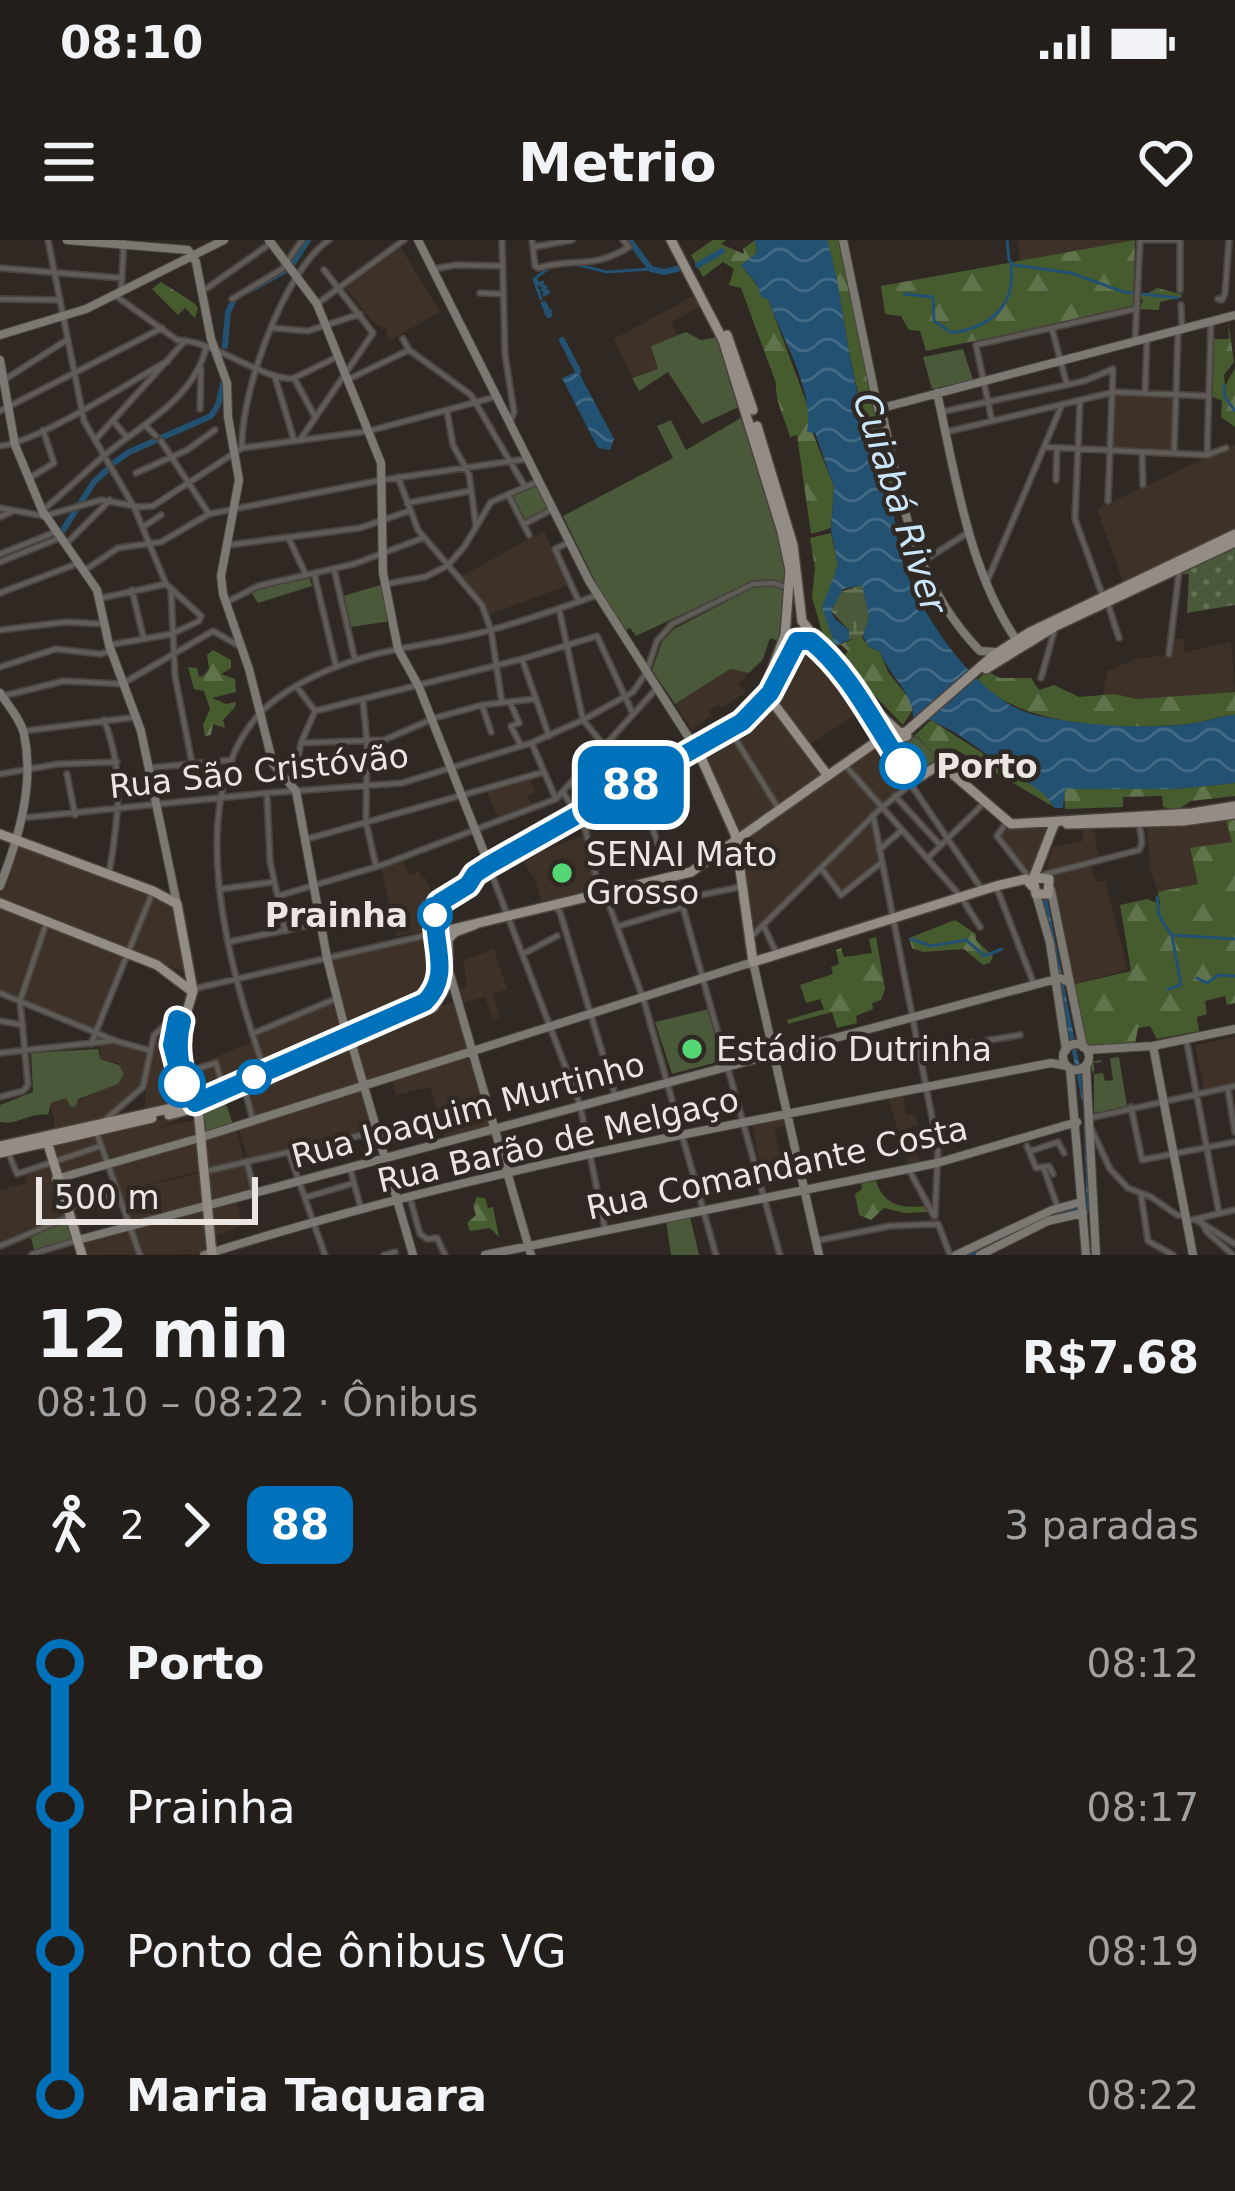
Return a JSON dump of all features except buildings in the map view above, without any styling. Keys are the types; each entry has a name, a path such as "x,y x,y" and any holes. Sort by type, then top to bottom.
{"main road":[{"path":"674,240 716,324 749,417 787,548 794,618 805,637"},
{"path":"674,240 731,342 793,545 794,618 770,687 742,722 698,752"},
{"path":"734,372 742,389 747,388"},
{"path":"749,417 758,427"},
{"path":"435,933 675,881 828,776 891,740 1020,643 1105,598 1234,540"},
{"path":"985,668 998,652 1052,631 1105,598 1234,540"},
{"path":"785,635 798,630 820,648 891,740 910,779 936,765 946,767 1007,822 1025,826 1235,810"},
{"path":"435,933 439,903 490,869 753,723 790,649 805,637"},
{"path":"770,687 782,716 828,776"},
{"path":"861,697 897,732 891,740"},
{"path":"698,752 738,838 740,887 753,962 996,886 1024,880 1045,895 1049,881 1045,867 1061,823"},
{"path":"1061,823 1139,821 1235,810"},
{"path":"1034,885 1061,823"},
{"path":"0,834 173,897 192,990 178,1017 172,1045 192,1104"},
{"path":"6,1150 46,1144 244,1089 425,1002 439,984 441,959 428,914 432,901 444,890 490,869"},
{"path":"468,885 475,874"},
{"path":"1034,885 1049,881"},
{"path":"0,903 180,973 188,966"},
{"path":"6,1150 105,1120 192,1104 434,1007 447,989 448,939 474,925"},
{"path":"157,965 192,990"},
{"path":"178,1017 177,1045 200,1137 209,1254"},
{"path":"46,1144 61,1132"},
{"path":"46,1144 82,1255"}],"street":[{"path":"48,240 80,410 134,507 169,586 174,657 192,763"},
{"path":"67,240 192,249"},
{"path":"0,335 118,294 192,249 222,240"},
{"path":"232,299 278,272 302,240"},
{"path":"294,789 273,764 221,576 236,508 243,411 296,273 308,255 328,240"},
{"path":"317,304 404,240"},
{"path":"418,240 598,596 698,752"},
{"path":"502,240 505,354 514,412 510,423"},
{"path":"572,240 533,243 535,266 566,260 603,262 625,242"},
{"path":"845,240 879,405 920,563 943,610 974,646 986,654 998,652"},
{"path":"1135,342 1141,240 1180,240 1180,290"},
{"path":"1218,299 1222,300 1231,278 1229,240"},
{"path":"203,291 270,241 317,304 386,462 381,554 398,649 419,687 463,794 580,1105 604,1229"},
{"path":"118,294 123,243"},
{"path":"192,249 210,347 227,383 228,417 239,449"},
{"path":"433,269 503,266"},
{"path":"0,268 122,278"},
{"path":"297,440 348,377 374,333 324,270"},
{"path":"480,293 503,294"},
{"path":"118,294 177,340 210,347 274,376 294,378 339,356"},
{"path":"0,299 58,300"},
{"path":"1174,453 1181,305"},
{"path":"992,422 976,345 1135,309"},
{"path":"273,328 298,332 360,314"},
{"path":"879,405 1232,316"},
{"path":"1207,455 1210,322"},
{"path":"5,409 162,328"},
{"path":"1052,329 1067,385"},
{"path":"403,339 409,350 477,403 525,487"},
{"path":"1144,393 1147,339"},
{"path":"4,380 66,340"},
{"path":"95,440 184,341"},
{"path":"45,513 105,455 162,413 201,369 210,347"},
{"path":"348,377 409,350"},
{"path":"0,360 5,409 28,478 100,598 110,648 136,718 173,897"},
{"path":"0,446 15,445 168,361"},
{"path":"200,410 201,369"},
{"path":"941,412 1114,370 1108,501"},
{"path":"274,376 297,440"},
{"path":"294,378 314,415"},
{"path":"946,432 1114,392 1208,396"},
{"path":"937,394 986,584 1020,643"},
{"path":"0,508 45,513 110,500 134,507 153,506 239,449 369,431 497,397"},
{"path":"1080,401 1075,519 1119,638"},
{"path":"986,584 1061,406"},
{"path":"447,411 453,445 467,468 476,528"},
{"path":"113,421 127,437"},
{"path":"145,425 209,514"},
{"path":"28,478 54,463 44,430"},
{"path":"136,473 188,450 215,430"},
{"path":"1043,447 1207,455 1226,448"},
{"path":"1056,480 1057,448"},
{"path":"1142,452 1143,485"},
{"path":"0,593 82,567 134,542 150,544 171,537 209,514 398,477 528,458"},
{"path":"398,477 423,538 476,596 491,630 502,703"},
{"path":"385,584 425,578 446,566 491,502 539,481"},
{"path":"228,545 360,528 408,507 470,491"},
{"path":"508,494 530,535"},
{"path":"0,558 61,537 110,500"},
{"path":"524,524 554,509"},
{"path":"0,517 14,511"},
{"path":"143,527 161,514"},
{"path":"920,563 969,532"},
{"path":"290,538 310,574 336,666"},
{"path":"225,603 258,586 334,568 423,538"},
{"path":"570,542 555,549 579,602"},
{"path":"1169,654 1180,567"},
{"path":"334,568 355,660"},
{"name":"Rua São Cristóvão","path":"22,818 294,789 402,784 521,746 583,720 624,698 672,624 753,584 774,583 791,590"},
{"path":"0,667 56,649 100,654 143,637 172,634 199,622 201,616 169,586 100,598"},
{"path":"132,590 143,637"},
{"path":"265,1072 236,979 220,889 220,798 258,716 296,686 336,666 491,630 598,596"},
{"path":"559,609 583,720 638,785 658,844"},
{"path":"0,630 66,622 105,624"},
{"path":"0,886 17,841 26,768 24,731 1,696 64,681 122,684 213,631 241,647"},
{"path":"1041,678 1052,631"},
{"path":"315,711 597,636 633,714"},
{"path":"522,659 549,736"},
{"path":"296,686 315,711"},
{"path":"278,896 315,888 556,799 657,688"},
{"path":"301,742 368,742 482,705 534,699"},
{"path":"363,700 368,742 366,822 376,866"},
{"path":"510,702 519,723 511,726 521,746"},
{"path":"482,705 491,732"},
{"path":"315,711 301,742 294,789 336,999 412,1255"},
{"path":"24,731 136,718"},
{"path":"104,721 117,762 119,811 109,874"},
{"path":"733,735 780,811"},
{"path":"531,742 556,799"},
{"path":"148,768 234,760"},
{"path":"0,774 117,762"},
{"path":"845,765 961,897 980,927"},
{"path":"305,840 544,772"},
{"path":"68,774 75,815"},
{"path":"749,939 910,779 982,891"},
{"path":"563,792 580,817 601,896 644,998 716,1255"},
{"path":"267,793 274,882 285,932"},
{"path":"895,796 940,846"},
{"path":"927,859 984,802"},
{"path":"873,815 926,1087 937,1162 936,1220"},
{"path":"879,851 919,821"},
{"path":"1139,821 1139,850 1049,881 1062,980 1090,1121 1110,1168 1127,1188 1235,1244"},
{"path":"1007,822 997,836 1034,885 1077,1047 1085,1255"},
{"path":"865,824 875,827"},
{"path":"821,868 841,895 881,863"},
{"path":"635,902 675,881 780,1255"},
{"path":"220,889 274,882"},
{"path":"996,886 1034,986"},
{"path":"617,927 740,887"},
{"path":"631,888 641,919"},
{"path":"91,1044 153,890"},
{"path":"555,907 615,1096"},
{"path":"0,1097 27,1087 20,1001 47,921"},
{"path":"228,942 320,923"},
{"path":"763,925 777,955"},
{"path":"192,990 435,933"},
{"path":"523,954 557,936"},
{"path":"56,1179 753,962 819,1255"},
{"path":"449,973 531,1255"},
{"name":"Rua Joaquim Murtinho","path":"32,1254 495,1126 1062,980"},
{"path":"0,993 148,1050"},
{"path":"434,1007 457,998"},
{"path":"252,1034 336,999"},
{"path":"105,1120 143,1087 154,1035 178,1017"},
{"path":"0,1021 23,1025"},
{"name":"Rua Barão de Melgaço","path":"1077,1047 1110,1052 1235,1029"},
{"path":"918,1052 1020,1035"},
{"path":"1186,1038 1219,1214"},
{"path":"0,1053 116,1041"},
{"path":"1153,1046 1173,1154 1192,1220 1192,1255"},
{"name":"Rua Barão de Melgaço","path":"209,1254 361,1209 592,1155 1052,1063 1078,1067 1110,1052"},
{"path":"183,1073 216,1064 224,1091"},
{"path":"1090,1121 1131,1107 1231,1087 1235,1132"},
{"path":"244,1089 254,1120"},
{"path":"1131,1107 1142,1160 1235,1142"},
{"name":"Rua Comandante Costa","path":"485,1255 937,1162 1077,1122"},
{"path":"96,1129 140,1255"},
{"path":"203,1172 375,1132"},
{"path":"1095,1138 1096,1255"},
{"path":"1053,1174 1048,1166 1036,1168 1033,1151 1058,1142 1064,1153"},
{"path":"6,1150 15,1174 100,1146"},
{"path":"88,1150 93,1169"},
{"path":"289,1152 325,1255"},
{"path":"247,1161 254,1191"},
{"path":"349,1165 361,1209"},
{"path":"908,1168 953,1255 1081,1202"},
{"path":"1044,1169 1058,1208"},
{"path":"305,1197 354,1183"},
{"path":"0,1246 115,1193"},
{"path":"1141,1196 1145,1235 1173,1255"},
{"path":"410,1198 420,1234 437,1238 445,1255"},
{"path":"1192,1220 1235,1210"},
{"path":"980,1255 1048,1221 1083,1213"},
{"path":"815,1241 936,1220"},
{"path":"1192,1220 1234,1255"},
{"path":"59,1246 62,1255"},
{"path":"384,1255 394,1252"}],"shaded area":[{"path":"1018,240 1135,240 1020,261"},
{"path":"401,248 440,312 389,341 385,328 373,322 346,288"},
{"path":"695,295 701,306 671,322 678,336 652,346 659,369 632,377 614,339"},
{"path":"1115,394 1175,396 1173,451 1113,448"},
{"path":"1235,444 1235,530 1123,582 1097,509"},
{"path":"544,531 568,585 489,615 481,597 460,577"},
{"path":"1174,639 1184,639 1184,652 1231,642 1235,692 1103,697 1107,671 1136,659 1171,654"},
{"path":"807,649 865,709 807,746 776,696 797,654"},
{"path":"730,669 749,673 739,684 746,692 722,708 718,704 692,730 675,704"},
{"path":"769,699 825,775 737,834 701,755 762,714"},
{"path":"877,745 886,745 910,780 881,806 848,766"},
{"path":"846,768 878,808 750,936 736,845"},
{"path":"529,777 535,792 527,796 533,806 498,818 486,789"},
{"path":"1226,820 1233,842 1199,884 1158,892 1150,869 1147,825"},
{"path":"866,825 874,827 880,863 841,893 823,869"},
{"path":"1093,825 1099,858 1089,861 1097,882 1105,880 1128,970 1074,984 1046,869 1053,847 1083,841 1083,827"},
{"path":"1005,826 1050,827 1033,874 999,835"},
{"name":"SENAI Mato Grosso","path":"585,835 596,891 542,905 535,879 521,859"},
{"path":"19,842 150,891 127,949 0,900"},
{"path":"403,859 409,875 419,871 433,895 424,914 425,930 396,936 381,867"},
{"path":"153,892 174,901 186,966 182,971 129,951"},
{"path":"0,905 45,923 20,999 0,991"},
{"path":"48,923 126,954 95,1030 22,1000"},
{"path":"430,942 437,968 427,992 402,1010 349,1033 330,959"},
{"path":"494,949 507,989 493,994 500,1017 493,1020 485,997 462,1003 457,991 466,987 464,960"},
{"path":"333,1000 343,1035 264,1070 253,1034"},
{"path":"456,1000 495,1126 445,1139 430,1087 396,1095 390,1076 362,1084 351,1045"},
{"path":"171,1020 176,1021 172,1047 184,1102 144,1111 153,1041"},
{"path":"1235,1037 1235,1083 1204,1089 1195,1045"},
{"path":"252,1042 262,1070 194,1095 184,1070"},
{"path":"117,1043 147,1051 141,1087 104,1117 56,1130 50,1103 66,1098 77,1101 123,1078 118,1063 100,1059 99,1045"},
{"path":"348,1046 359,1085 254,1119 246,1090"},
{"path":"360,1088 373,1131 248,1160 238,1126"},
{"path":"903,1095 906,1115 915,1114 918,1125 908,1128 920,1162 909,1165 888,1098"},
{"path":"177,1116 178,1120 157,1128 195,1120 196,1136 58,1176 54,1161 87,1148 52,1159 51,1144 98,1129"},
{"path":"785,1117 787,1125 774,1128 786,1177 763,1182 752,1125"},
{"path":"235,1127 245,1160 205,1170 202,1138"},
{"path":"197,1140 200,1171 118,1192 200,1173 202,1204 129,1224 108,1167"},
{"path":"50,1162 65,1216 28,1232 25,1224 26,1233 0,1244 0,1190 27,1183 26,1172"},
{"path":"246,1163 253,1189 209,1201 205,1172"},
{"path":"236,1197 243,1226 214,1236 211,1204"},
{"path":"203,1207 206,1254 84,1255 80,1240"}],"green space":[{"path":"713,240 726,240 721,244 744,254 743,249 755,240 757,253 741,265 768,299 807,404 834,487 831,528 811,534 797,435 790,437 741,288 729,285 734,269 723,262 703,277 691,255"},
{"path":"827,240 842,240 858,330 896,482 889,484 859,396"},
{"path":"1135,240 1133,308 926,351 920,331 909,330 901,316 885,314 881,286"},
{"path":"161,282 194,303 198,308 195,318 185,308 178,315 152,289"},
{"path":"1157,288 1182,297 1160,302 1159,310 1138,309 1143,301 1138,293"},
{"path":"1228,320 1234,362 1224,375 1225,386 1235,368 1235,427 1221,417 1222,401 1211,396 1212,339 1229,339"},
{"path":"686,332 701,340 718,337 741,406 702,424 668,372 639,391 632,378 658,369 651,346"},
{"path":"963,349 973,380 932,389 923,357"},
{"path":"744,416 781,534 788,585 768,580 749,583 636,636 630,628 626,630 598,587 563,516 673,458 657,426 671,420 686,450"},
{"path":"538,485 549,510 525,521 511,496"},
{"path":"831,533 838,565 823,607 839,645 832,651 812,597 815,568 810,538"},
{"path":"1235,547 1235,605 1187,613 1189,574 1182,574 1183,570"},
{"path":"309,576 312,586 258,603 251,592"},
{"path":"384,584 391,621 351,627 343,596"},
{"path":"772,585 786,591 781,642 770,638 763,659 749,673 730,669 675,704 652,670 662,642 674,629 754,587"},
{"path":"861,585 869,617 863,636 849,640 849,630 831,611 840,592"},
{"path":"861,636 880,652 888,672 915,706 903,725 840,660 848,651 840,644"},
{"path":"213,650 231,660 231,668 221,674 235,679 236,692 212,698 226,704 236,702 223,720 225,728 213,724 211,735 205,736 203,725 210,709 204,691 194,689 188,667 197,668 199,677 203,676 209,669 207,655"},
{"path":"987,671 1000,678 1031,678 1039,690 1054,685 1079,697 1115,694 1137,699 1235,692 1235,715 1165,726 1107,726 1047,717 996,696 978,679"},
{"path":"931,720 1043,792 1054,807 960,752 935,756 913,737"},
{"path":"916,736 935,756 963,753 937,759 915,776 894,748"},
{"path":"1235,783 1235,796 1191,801 1176,811 1163,807 1162,796 1123,797 1123,807 1065,809 1064,789 1176,789"},
{"path":"1235,817 1235,1003 1227,1005 1225,996 1205,1001 1207,1014 1197,1017 1199,1031 1157,1039 1150,1026 1138,1028 1135,1044 1092,1048 1086,1042 1071,985 1131,971 1120,905 1147,899 1160,904 1158,892 1198,884 1190,848 1232,842 1226,820"},
{"path":"955,920 976,934 976,940 993,956 990,963 983,965 964,949 923,952 912,948 909,938"},
{"path":"876,937 885,989 881,1000 872,1003 873,1009 856,1016 857,1023 837,1028 832,1012 788,1024 787,1020 824,1009 820,999 806,1003 800,985 833,974 831,967 839,964 836,950 841,948 844,957 872,953 869,939"},
{"name":"Estádio Dutrinha","path":"709,1009 725,1060 672,1074 655,1022"},
{"path":"98,1049 100,1059 119,1065 124,1074 118,1084 78,1099 76,1106 71,1107 66,1098 51,1103 48,1115 0,1122 0,1105 33,1092 31,1053"},
{"path":"1119,1057 1127,1106 1094,1114 1094,1074 1103,1073 1105,1081 1113,1080 1110,1058"},
{"path":"225,1101 233,1124 205,1133 203,1111"},
{"path":"876,1181 889,1200 901,1206 925,1206 928,1212 884,1208 871,1220 859,1215 855,1194 862,1189 861,1183"},
{"path":"477,1197 493,1207 499,1237 490,1228 470,1231 467,1223 476,1215"},
{"path":"690,1217 699,1255 671,1255 666,1221"},
{"path":"65,1221 74,1240 34,1250 30,1234"}],"water":[{"path":"755,240 827,240 855,382 888,486 902,561 926,611 957,656 994,694 1035,715 1132,726 1190,724 1235,715 1235,783 1176,789 1065,789 1063,808 1055,808 1043,793 956,733 931,720 913,719 906,694 880,652 869,647 863,636 869,617 862,585 843,589 831,611 849,630 849,640 835,646 822,607 838,565 831,530 834,487 815,433 807,432 806,400 789,348 768,299 761,297 741,265 757,253"},
{"path":"578,371 614,439 610,450 598,448 562,378"},
{"path":"1047,898 1084,1088 1091,1211 1087,1211 1083,1106 1042,900"}],"waterway":[{"path":"293,263 308,240"},
{"path":"629,240 651,269 680,268"},
{"path":"1007,240 1014,265 1071,273 1124,292 1178,298"},
{"path":"698,265 722,251"},
{"path":"575,264 607,272 651,269"},
{"path":"904,294 933,297 934,321 952,333 966,330 989,320 1005,303 1011,265"},
{"path":"541,299 534,279 549,268"},
{"path":"252,289 288,269"},
{"path":"535,278 546,287 544,294 549,292 544,295"},
{"path":"225,346 228,312 235,298"},
{"path":"544,304 549,315"},
{"path":"546,314 551,311"},
{"path":"562,340 578,371"},
{"path":"115,462 211,416 223,384"},
{"path":"1224,386 1235,411"},
{"path":"63,530 94,482 109,468"},
{"path":"0,558 57,536"},
{"path":"1157,897 1159,915 1171,935 1235,939"},
{"path":"1168,989 1181,985 1172,936"},
{"path":"911,939 931,946 966,940 985,956 1002,949"},
{"path":"1197,978 1207,983 1218,975 1235,976"},
{"path":"1048,1218 1079,1208"},
{"path":"969,1255 1009,1236"}],"bus line":[{"name":"88","path":"182,1084 172,1045 177,1019 182,1021 177,1040 180,1063 195,1103 425,1002 440,979 435,916 439,903 489,865 749,717 770,693 797,641 811,641 837,667 903,766"}],"place":[{"name":"Porto","path":"903,766"},
{"name":"SENAI Mato Grosso","path":"562,873"},
{"name":"Prainha","path":"435,915"},
{"name":"Estádio Dutrinha","path":"692,1049"}],"water label":[{"name":"Cuiabá River","path":"900,503"}]}
